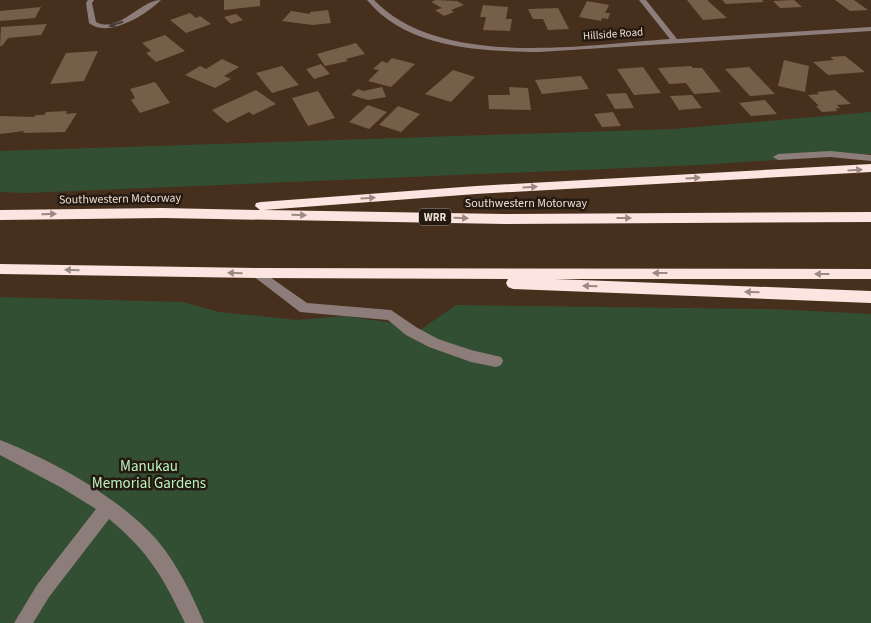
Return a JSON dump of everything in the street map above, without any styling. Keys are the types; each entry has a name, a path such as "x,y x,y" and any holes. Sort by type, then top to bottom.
{"highway":[{"path":"162,213 476,190 871,168"},
{"name":"Southwestern Motorway","path":"0,215 162,213 505,218 871,217"},
{"path":"0,269 257,273 871,274"},
{"path":"257,273 871,297"}],"street":[{"path":"91,0 89,3 92,23 97,27 104,27 126,20 158,0"},
{"name":"Hillside Road","path":"370,0 379,11 403,26 442,40 479,48 539,50 871,29"},
{"path":"642,0 675,41"},
{"path":"778,157 830,154 871,158"},
{"path":"257,273 304,308 391,315 411,331 434,343 471,356 496,361"},
{"path":"0,447 61,477 107,508 137,532 165,565 195,623"},
{"path":"23,623 43,591 107,508"}],"green space":[{"path":"871,112 871,154 699,165 25,193 0,192 0,151 674,129"},
{"name":"Manukau Memorial Gardens","path":"0,297 183,302 219,312 297,320 344,316 400,324 420,330 456,305 771,309 871,314 871,623 0,623"}],"building":[{"path":"224,0 260,0 260,6 224,10"},
{"path":"436,0 457,1 464,5 451,10 454,12 444,16 435,10 442,8 431,2"},
{"path":"687,0 707,0 727,18 703,20"},
{"path":"722,0 762,0 764,2 726,4"},
{"path":"794,0 802,7 780,8 773,1"},
{"path":"835,0 854,0 868,10 850,11"},
{"path":"587,1 609,5 605,13 610,13 608,19 602,18 601,21 579,17"},
{"path":"483,5 508,7 506,19 512,19 510,31 483,30 486,17 480,17"},
{"path":"41,7 35,18 0,21 0,11"},
{"path":"558,8 569,29 548,30 543,19 533,19 528,9"},
{"path":"328,10 331,23 313,25 282,21 291,11 310,14 310,12"},
{"path":"190,13 196,18 200,16 211,24 186,33 170,20"},
{"path":"236,14 243,20 231,24 224,17"},
{"path":"47,24 41,35 8,38 0,46 1,27"},
{"path":"165,35 185,51 156,62 146,53 151,51 142,43"},
{"path":"356,43 365,54 346,59 348,61 325,66 317,54"},
{"path":"98,51 84,81 50,84 66,53"},
{"path":"845,56 865,72 828,75 813,62 834,60 830,57"},
{"path":"392,58 415,64 391,87 368,81 379,70 373,69 382,61 387,63"},
{"path":"222,59 239,67 224,76 231,79 215,88 185,75 200,66 206,69"},
{"path":"784,60 809,66 805,92 778,86"},
{"path":"321,64 330,74 314,79 306,69"},
{"path":"282,66 299,85 272,93 256,73"},
{"path":"691,66 693,68 702,68 721,92 694,94 686,83 669,84 658,68"},
{"path":"643,67 661,93 634,95 617,69"},
{"path":"749,67 775,94 750,96 725,69"},
{"path":"453,70 475,77 451,102 425,94"},
{"path":"581,76 589,89 542,94 535,80"},
{"path":"155,82 170,103 140,113 131,100 135,98 130,89"},
{"path":"382,87 386,97 368,100 351,95 358,89 363,91"},
{"path":"509,87 528,88 531,110 489,109 488,95 510,95"},
{"path":"256,90 276,104 253,115 249,112 227,123 212,110"},
{"path":"835,90 851,104 837,105 840,108 835,109 838,111 822,112 808,95 819,94 817,92"},
{"path":"318,91 335,118 308,126 292,98"},
{"path":"626,93 634,108 615,109 606,94"},
{"path":"692,95 702,108 679,110 670,96"},
{"path":"765,100 777,114 751,116 739,103"},
{"path":"368,105 387,112 369,129 349,122"},
{"path":"398,106 420,114 401,132 379,125"},
{"path":"67,111 66,114 77,113 65,132 23,133 24,131 0,134 0,116 34,117 36,115 44,115 46,112"},
{"path":"613,112 621,126 602,127 594,114"}]}
